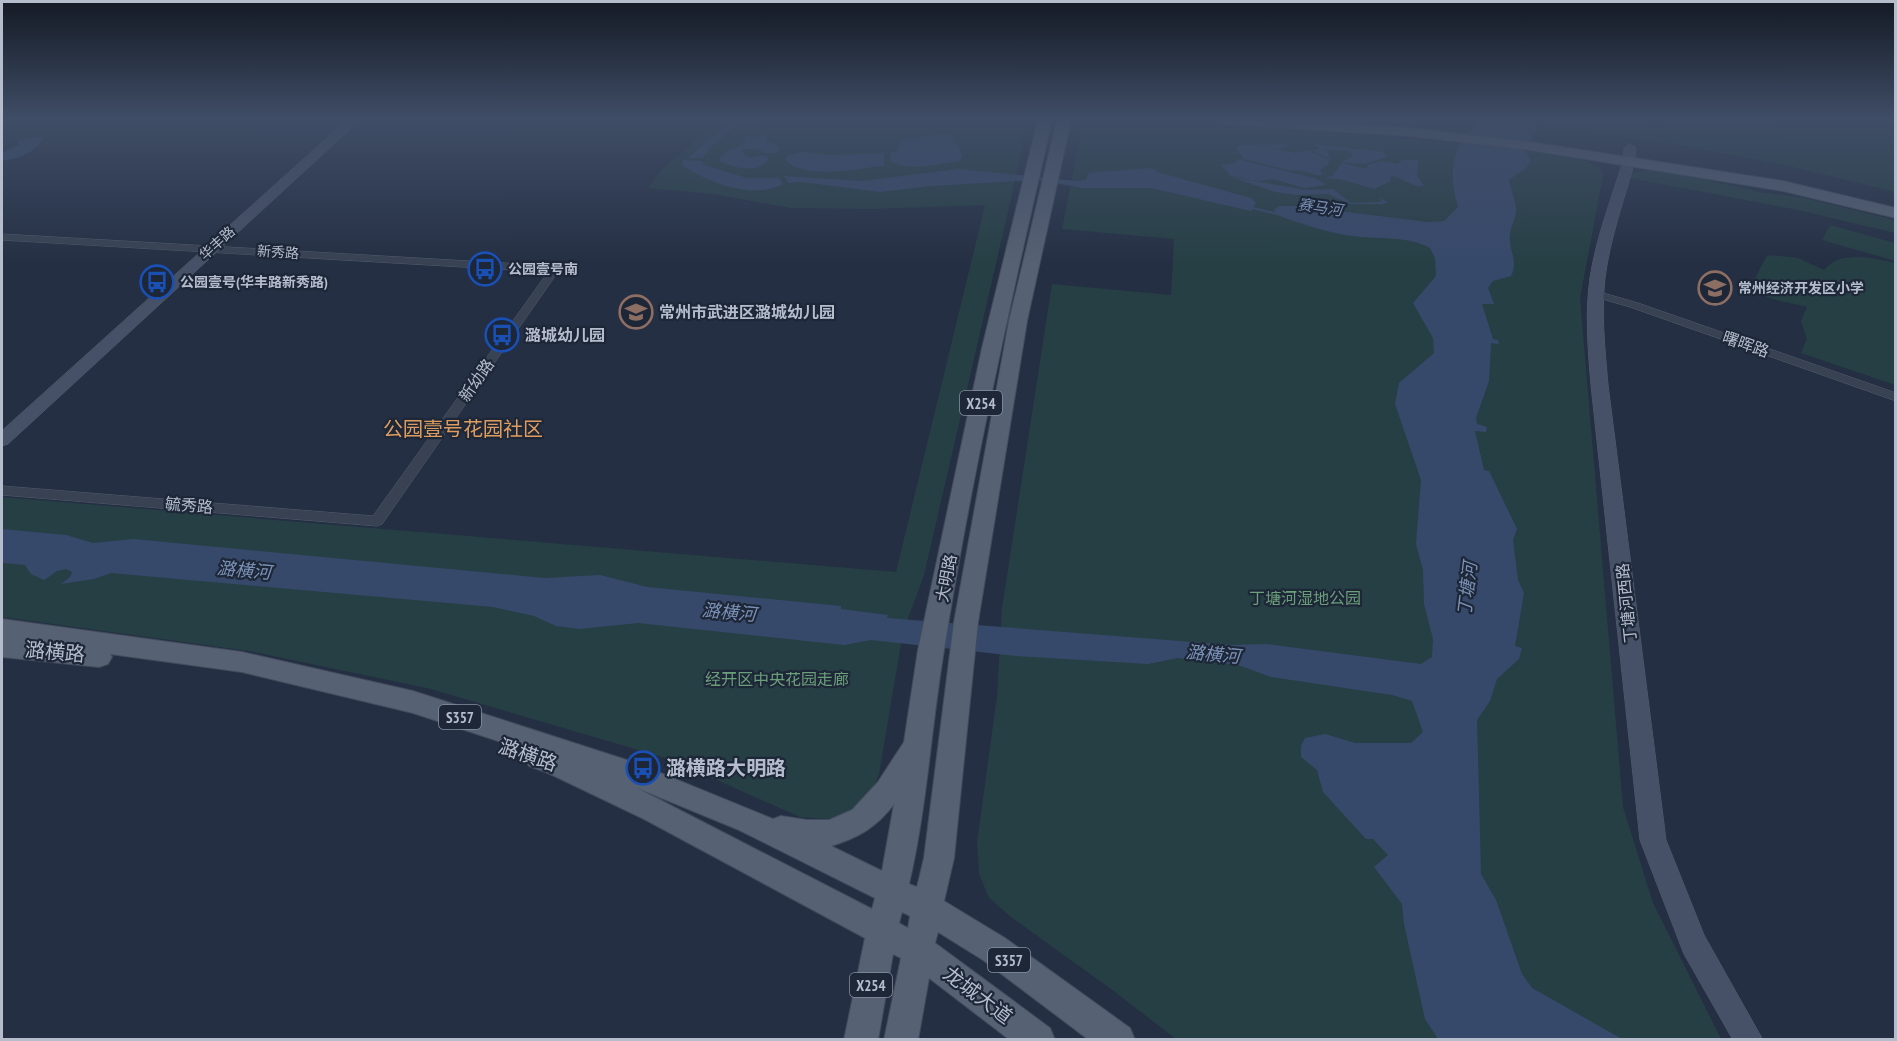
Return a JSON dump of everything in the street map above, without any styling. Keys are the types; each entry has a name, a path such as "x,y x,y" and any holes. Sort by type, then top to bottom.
{"main road":[{"name":"大明路","path":"901,1040 939,858 958,708 966,622 1018,321 1041,169"},
{"name":"大明路","path":"861,1040 882,931 902,850 932,650 997,319 1045,169"},
{"path":"1699,169 1896,213"},
{"path":"1734,169 1802,178 1896,199"},
{"name":"潞横路","path":"2,629 242,662 413,702 636,775 749,820 892,892"},
{"name":"潞横路","path":"2,647 73,653 228,674 403,713 555,763 654,810 882,931"},
{"path":"749,820 803,834 845,830 870,815 876,808 888,793 919,740"},
{"name":"S357","path":"892,892 927,908 994,949 1118,1040"},
{"name":"S357","path":"882,931 918,950"},
{"name":"龙城大道","path":"918,950 1038,1040"}],"street":[{"name":"华丰路","path":"2,440 293,169"},
{"name":"华丰路","path":"2,427 298,169"},
{"name":"丁塘河西路","path":"1625,169 1600,259 1596,294 1602,410 1610,459 1653,840 1694,944 1749,1040"},
{"name":"新秀路","path":"2,237 555,269"},
{"name":"新幼路","path":"377,521 555,269"},
{"name":"曙晖路","path":"1596,294 1634,305 1896,397"},
{"name":"毓秀路","path":"2,490 377,521"}],"green space":[{"name":"经开区中央花园走廊","path":"663,169 1018,169 924,575 903,632 879,774 869,800 851,814 827,819 800,817 669,759 431,689 249,651 2,617 2,497 896,572 985,205 872,209 791,208 713,194 648,188"},
{"name":"丁塘河湿地公园","path":"1074,169 1601,169 1603,176 1580,298 1623,807 1653,903 1721,1039 1176,1039 1011,917 989,898 979,874 977,843 997,696 1002,608 1052,284 1171,295 1174,239 1062,229"},
{"path":"1799,169 1895,169 1895,192"},
{"path":"1666,171 1761,192 1804,198 1895,220 1895,233 1798,210 1629,178 1635,172"},
{"path":"1830,225 1895,243 1895,261 1822,240"},
{"path":"1770,255 1798,258 1824,270 1839,260 1857,257 1895,263 1895,385 1801,353 1807,339 1801,321 1807,307 1769,298 1756,290 1752,284 1766,257"}],"water":[{"path":"688,169 716,169 747,178 779,178 783,184 771,189 745,190 718,183"},
{"path":"800,169 859,169 831,172"},
{"path":"959,169 1077,181 1086,180 1089,173 1153,169 1157,172 1251,198 1256,203 1251,211 1151,188 1083,188 1037,180 931,186 880,192 802,182 788,183 784,176 862,181"},
{"path":"1224,169 1276,169 1317,179 1326,185 1304,188 1274,179 1256,181 1231,176"},
{"path":"1282,169 1322,169 1320,171 1323,175 1300,171"},
{"path":"1338,169 1417,169 1417,176 1424,186 1416,186 1394,176 1390,177 1391,181 1374,189 1340,179 1325,178 1332,176"},
{"path":"1453,169 1525,169 1509,180 1516,208 1510,235 1514,261 1513,271 1511,276 1493,281 1488,288 1494,304 1482,304 1493,339 1498,340 1499,344 1491,343 1489,381 1476,418 1477,424 1487,427 1486,432 1475,431 1484,470 1489,471 1517,529 1513,540 1518,580 1524,593 1515,646 1522,648 1519,659 1497,679 1490,701 1477,720 1481,874 1496,900 1522,974 1532,988 1622,1039 1438,1039 1425,1019 1404,924 1402,904 1374,867 1388,855 1373,839 1366,839 1323,792 1317,770 1301,757 1301,746 1305,738 1325,734 1355,743 1411,743 1423,732 1412,701 1392,695 1271,677 1238,665 1178,658 1148,664 1016,656 871,640 844,645 638,623 580,629 556,626 534,616 493,607 111,573 94,579 61,584 70,577 72,572 66,569 57,571 44,580 31,574 25,565 2,563 2,529 66,535 93,543 133,539 544,578 600,575 647,587 841,606 841,609 888,615 887,618 1231,645 1266,644 1421,664 1432,657 1433,639 1424,604 1423,570 1416,544 1421,480 1395,404 1399,383 1434,353 1433,338 1413,303 1436,276 1435,258 1430,248 1413,241 1342,234 1274,214 1275,209 1279,206 1298,206 1428,222 1444,221 1458,207"},
{"path":"1231,177 1306,190 1333,189 1351,203 1381,202 1380,198 1388,202 1350,204 1328,194 1297,195 1275,192"}],"waterway":[{"name":"赛马河","path":"1248,207 1278,214"}],"place":[{"name":"公园壹号南","path":"485,269"},
{"name":"公园壹号(华丰路新秀路)","path":"157,282"},
{"name":"常州经济开发区小学","path":"1715,288"},
{"name":"常州市武进区潞城幼儿园","path":"636,312"},
{"name":"潞城幼儿园","path":"502,335"},
{"name":"潞横路大明路","path":"643,768"}],"district":[{"name":"公园壹号花园社区","path":"463,429"}],"water label":[{"name":"潞横河","path":"244,570"},
{"name":"丁塘河","path":"1467,589"},
{"name":"潞横河","path":"729,612"},
{"name":"潞横河","path":"1213,654"}]}
